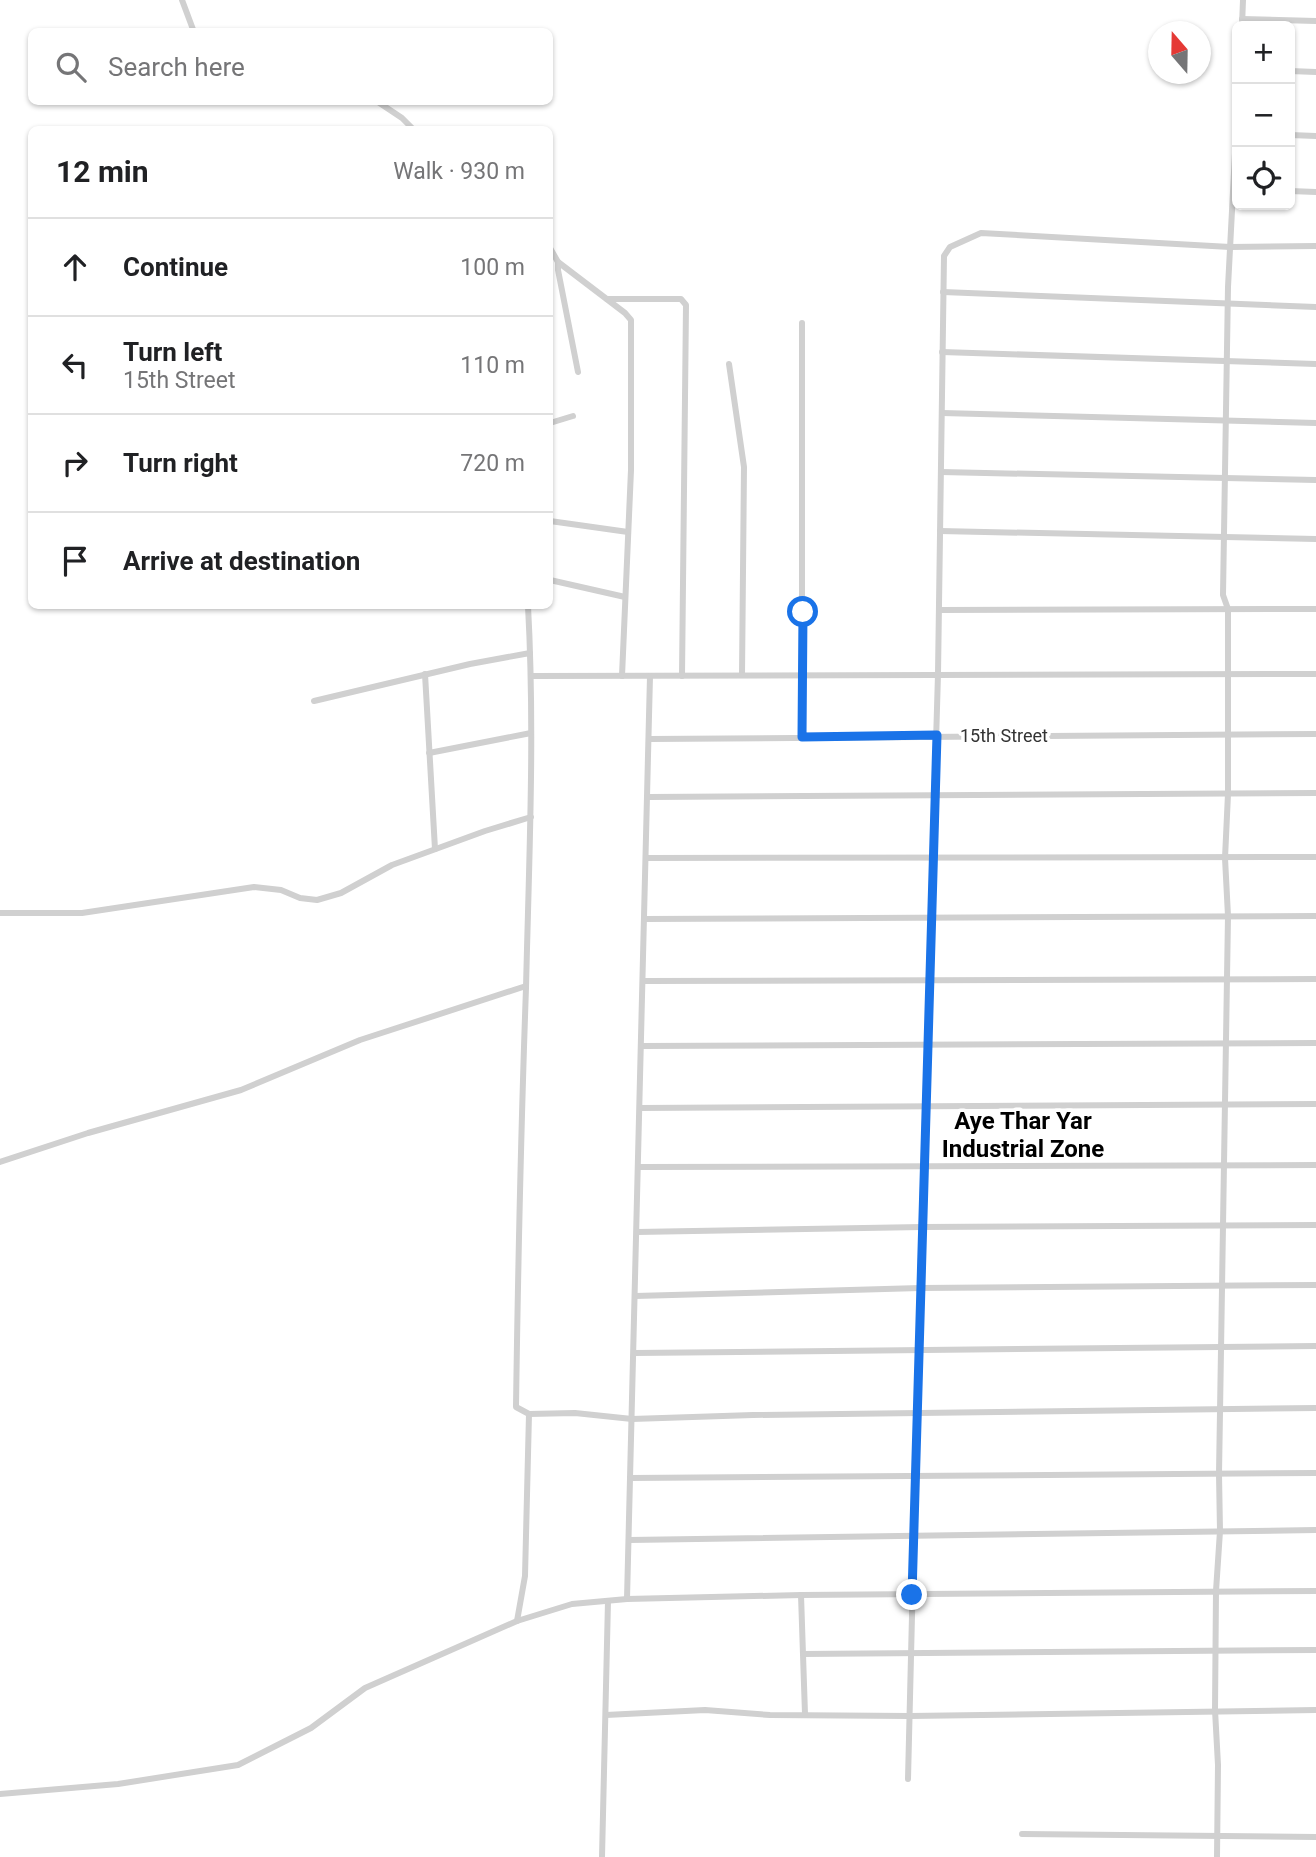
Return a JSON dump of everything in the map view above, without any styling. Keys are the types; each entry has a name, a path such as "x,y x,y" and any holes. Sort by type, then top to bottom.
{"street":[{"path":"182,0 192,28"},
{"path":"1242,21 1243,0"},
{"path":"1295,22 1316,21"},
{"path":"1295,71 1316,72"},
{"path":"382,105 410,126"},
{"path":"1295,135 1316,136"},
{"path":"1295,191 1316,192"},
{"path":"1217,1857 1215,1651 1220,1531 1228,916 1225,858 1228,793 1228,609 1223,596 1228,303 1233,210"},
{"path":"908,1779 937,735 944,256 950,247 981,233 1230,247 1316,246"},
{"path":"553,253 558,262 631,320 631,470 622,676"},
{"path":"553,264 558,262"},
{"path":"558,262 578,372"},
{"path":"943,292 1316,307"},
{"path":"605,299 681,299 686,305 682,676"},
{"path":"802,323 802,737"},
{"path":"942,352 1316,364"},
{"path":"729,364 744,467 742,675"},
{"path":"942,412 1316,423"},
{"path":"553,422 573,416"},
{"path":"941,472 1316,481"},
{"path":"553,521 628,533"},
{"path":"940,531 1316,539"},
{"path":"553,581 625,597"},
{"path":"528,609 532,676 531,817 518,1236 516,1407 528,1414 575,1413 632,1419 1316,1408"},
{"path":"939,610 1316,609"},
{"path":"314,701 425,674 530,653"},
{"path":"425,674 435,849"},
{"path":"532,676 1316,674"},
{"path":"627,1600 650,676"},
{"path":"429,753 531,733"},
{"name":"15th Street","path":"650,739 1316,734"},
{"path":"649,797 1316,793"},
{"path":"0,913 82,913 254,887 281,890 300,898 317,900 341,892 392,865 531,817"},
{"path":"647,858 1316,857"},
{"path":"645,919 1316,916"},
{"path":"643,981 1316,979"},
{"path":"0,1162 88,1133 241,1090 360,1040 526,986"},
{"path":"642,1045 1316,1043"},
{"path":"640,1108 1316,1104"},
{"path":"639,1167 1316,1165"},
{"path":"637,1232 1316,1225"},
{"path":"635,1296 920,1288 1316,1285"},
{"path":"634,1353 1316,1346"},
{"path":"517,1621 525,1576 528,1414"},
{"path":"630,1478 1316,1473"},
{"path":"629,1540 1316,1530"},
{"path":"0,1794 118,1784 238,1765 311,1728 365,1688 517,1621 572,1604 801,1595 1316,1591"},
{"path":"801,1595 805,1714"},
{"path":"602,1857 608,1601"},
{"path":"803,1654 1316,1650"},
{"path":"606,1715 705,1710 770,1715 910,1716 1316,1710"},
{"path":"1022,1834 1316,1837"}],"district":[{"name":"Aye Thar Yar Industrial Zone","path":"1023,1135"}],"route":[{"path":"803,612 802,737 937,735 912,1595"}]}
